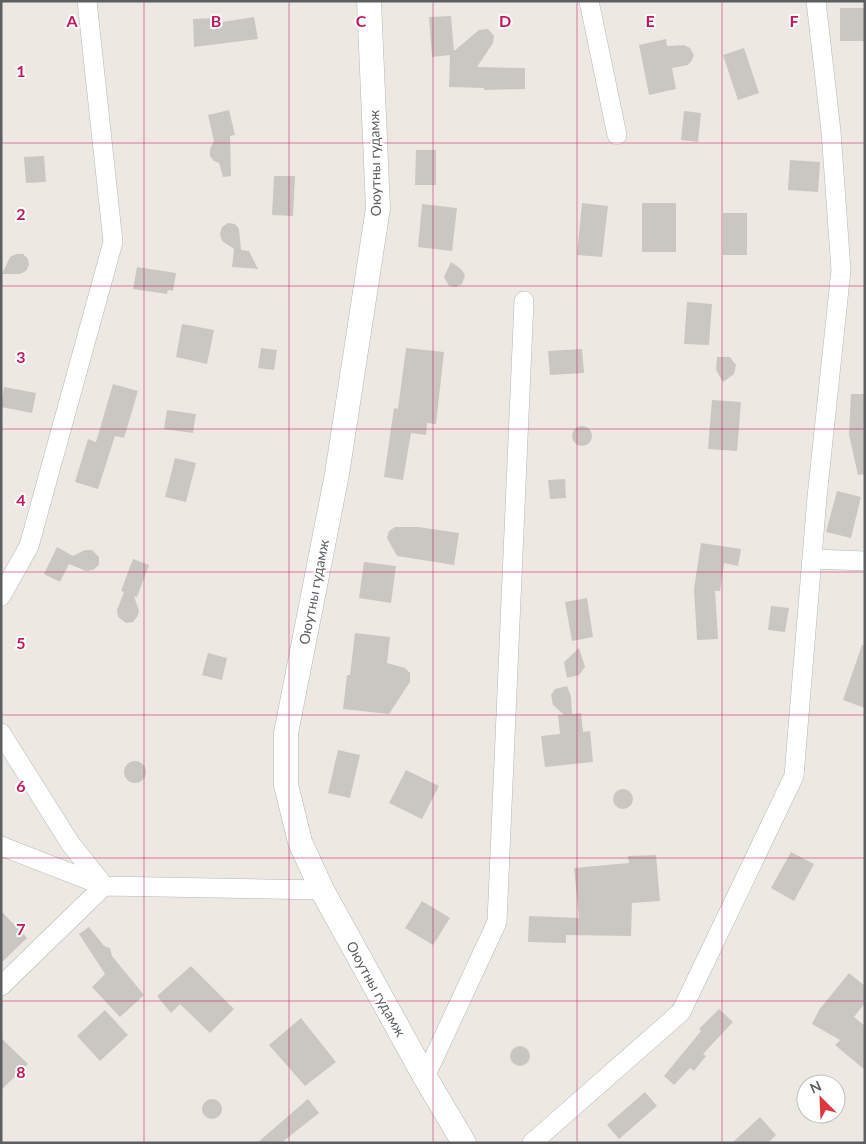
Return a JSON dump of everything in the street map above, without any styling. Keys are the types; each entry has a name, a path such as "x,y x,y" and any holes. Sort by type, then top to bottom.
{"street":[{"path":"1,596 30,546 113,242 87,1"},
{"name":"Оюутны гудамж","path":"370,1 378,208 337,474 286,733 286,784 300,842 322,890 425,1077 464,1143"},
{"path":"589,1 617,135"},
{"path":"532,1143 681,1012 794,776 812,558 841,270 831,131 816,1"},
{"path":"425,1077 497,922 524,301"},
{"path":"812,558 865,561"},
{"path":"1,733 70,843 104,886"},
{"path":"1,846 104,886 322,890"},
{"path":"1,986 104,886"}],"building":[{"path":"840,8 865,8 865,41 840,41"},
{"path":"451,16 454,51 479,30 488,29 494,36 493,43 477,67 525,68 525,89 484,90 484,88 449,87 450,55 432,57 429,17"},
{"path":"254,17 258,39 194,47 193,19 216,18 216,23"},
{"path":"666,39 667,46 684,45 690,48 694,55 688,65 672,68 676,89 649,95 639,45"},
{"path":"744,48 759,93 738,100 723,55"},
{"path":"229,110 235,135 230,136 231,176 223,177 219,163 210,156 210,149 214,141 208,115"},
{"path":"684,111 701,113 698,142 681,140"},
{"path":"416,150 436,150 436,185 415,185"},
{"path":"44,156 46,182 26,183 24,157"},
{"path":"790,160 820,162 818,192 788,190"},
{"path":"274,176 295,176 293,216 272,215"},
{"path":"582,203 608,206 602,257 577,255"},
{"path":"642,203 676,203 676,252 642,252"},
{"path":"422,204 457,208 452,251 418,247"},
{"path":"723,213 747,213 747,255 723,255"},
{"path":"228,223 235,224 239,229 241,250 249,251 258,269 232,267 234,249 222,241 220,234 222,227"},
{"path":"16,254 23,254 28,259 29,265 26,271 20,274 2,274 10,257"},
{"path":"451,262 461,269 465,275 462,284 456,287 449,286 444,277"},
{"path":"137,267 176,273 173,291 168,290 167,294 133,289"},
{"path":"687,302 712,304 709,345 684,344"},
{"path":"182,324 214,330 207,364 176,357"},
{"path":"261,348 277,350 274,370 258,368"},
{"path":"406,348 444,352 436,424 427,423 426,435 411,433 403,480 384,477 394,408 398,409"},
{"path":"582,349 584,373 550,375 548,351"},
{"path":"717,357 730,357 736,365 734,374 723,382 716,370"},
{"path":"113,384 138,391 124,438 115,436 98,489 75,482 88,439 96,442"},
{"path":"4,387 36,393 32,413 1,407"},
{"path":"851,394 865,394 865,474 858,475 849,435"},
{"path":"712,400 741,402 737,451 708,449"},
{"path":"167,410 196,414 193,433 164,429"},
{"path":"578,426 586,426 592,432 592,440 586,446 578,446 572,440 572,432"},
{"path":"175,458 196,463 186,502 165,497"},
{"path":"565,479 566,498 550,499 548,480"},
{"path":"837,491 861,497 851,538 826,532"},
{"path":"395,527 418,527 459,533 454,565 397,556 387,538 389,531"},
{"path":"701,543 741,549 738,566 724,563 720,591 715,591 718,639 697,640 694,589"},
{"path":"57,547 73,556 85,550 92,550 99,557 99,565 93,570 86,571 69,564 60,582 44,574"},
{"path":"133,559 149,565 137,597 134,596 139,611 137,617 133,622 126,623 118,617 117,610 124,592 121,591"},
{"path":"364,562 396,566 391,603 359,598"},
{"path":"587,598 593,637 572,641 565,602"},
{"path":"771,606 789,608 785,632 768,630"},
{"path":"355,633 390,637 387,663 405,668 410,673 410,682 389,714 343,709 347,675 350,675"},
{"path":"862,645 865,645 865,708 843,700"},
{"path":"579,648 585,667 579,675 567,678 564,662"},
{"path":"208,653 227,658 222,680 202,675"},
{"path":"567,686 571,696 572,714 581,713 583,732 590,731 593,762 545,767 541,736 560,734 558,715 564,715 553,705 551,695 555,689"},
{"path":"338,750 360,755 350,798 328,793"},
{"path":"135,761 143,764 146,772 143,780 135,783 127,780 124,772 127,764"},
{"path":"406,770 439,786 422,819 389,803"},
{"path":"619,789 627,789 633,795 633,803 627,809 619,809 613,803 613,795"},
{"path":"791,852 814,864 794,901 771,888"},
{"path":"656,855 660,901 632,903 631,936 566,935 566,943 528,942 529,916 579,918 574,868 629,863 628,856"},
{"path":"422,901 450,918 433,945 405,928"},
{"path":"1,911 27,938 1,963"},
{"path":"89,927 104,946 110,948 112,956 144,995 120,1017 92,987 105,974 79,934"},
{"path":"191,966 234,1009 210,1033 180,1004 171,1013 157,996"},
{"path":"849,973 865,986 865,1003 854,1017 865,1026 865,1070 835,1045 840,1040 812,1024 819,1010"},
{"path":"719,1009 733,1022 703,1054 706,1056 694,1071 690,1068 674,1085 664,1076 701,1031 699,1029"},
{"path":"105,1010 128,1035 100,1061 77,1036"},
{"path":"301,1018 336,1062 305,1086 269,1045"},
{"path":"1,1038 28,1064 1,1090"},
{"path":"516,1046 524,1046 530,1052 530,1060 524,1066 516,1066 510,1060 510,1052"},
{"path":"645,1092 657,1106 619,1139 607,1125"},
{"path":"208,1099 216,1099 222,1105 222,1113 216,1119 208,1119 202,1113 202,1105"},
{"path":"308,1099 319,1113 281,1143 257,1143"},
{"path":"760,1117 776,1135 768,1143 732,1143"}]}
